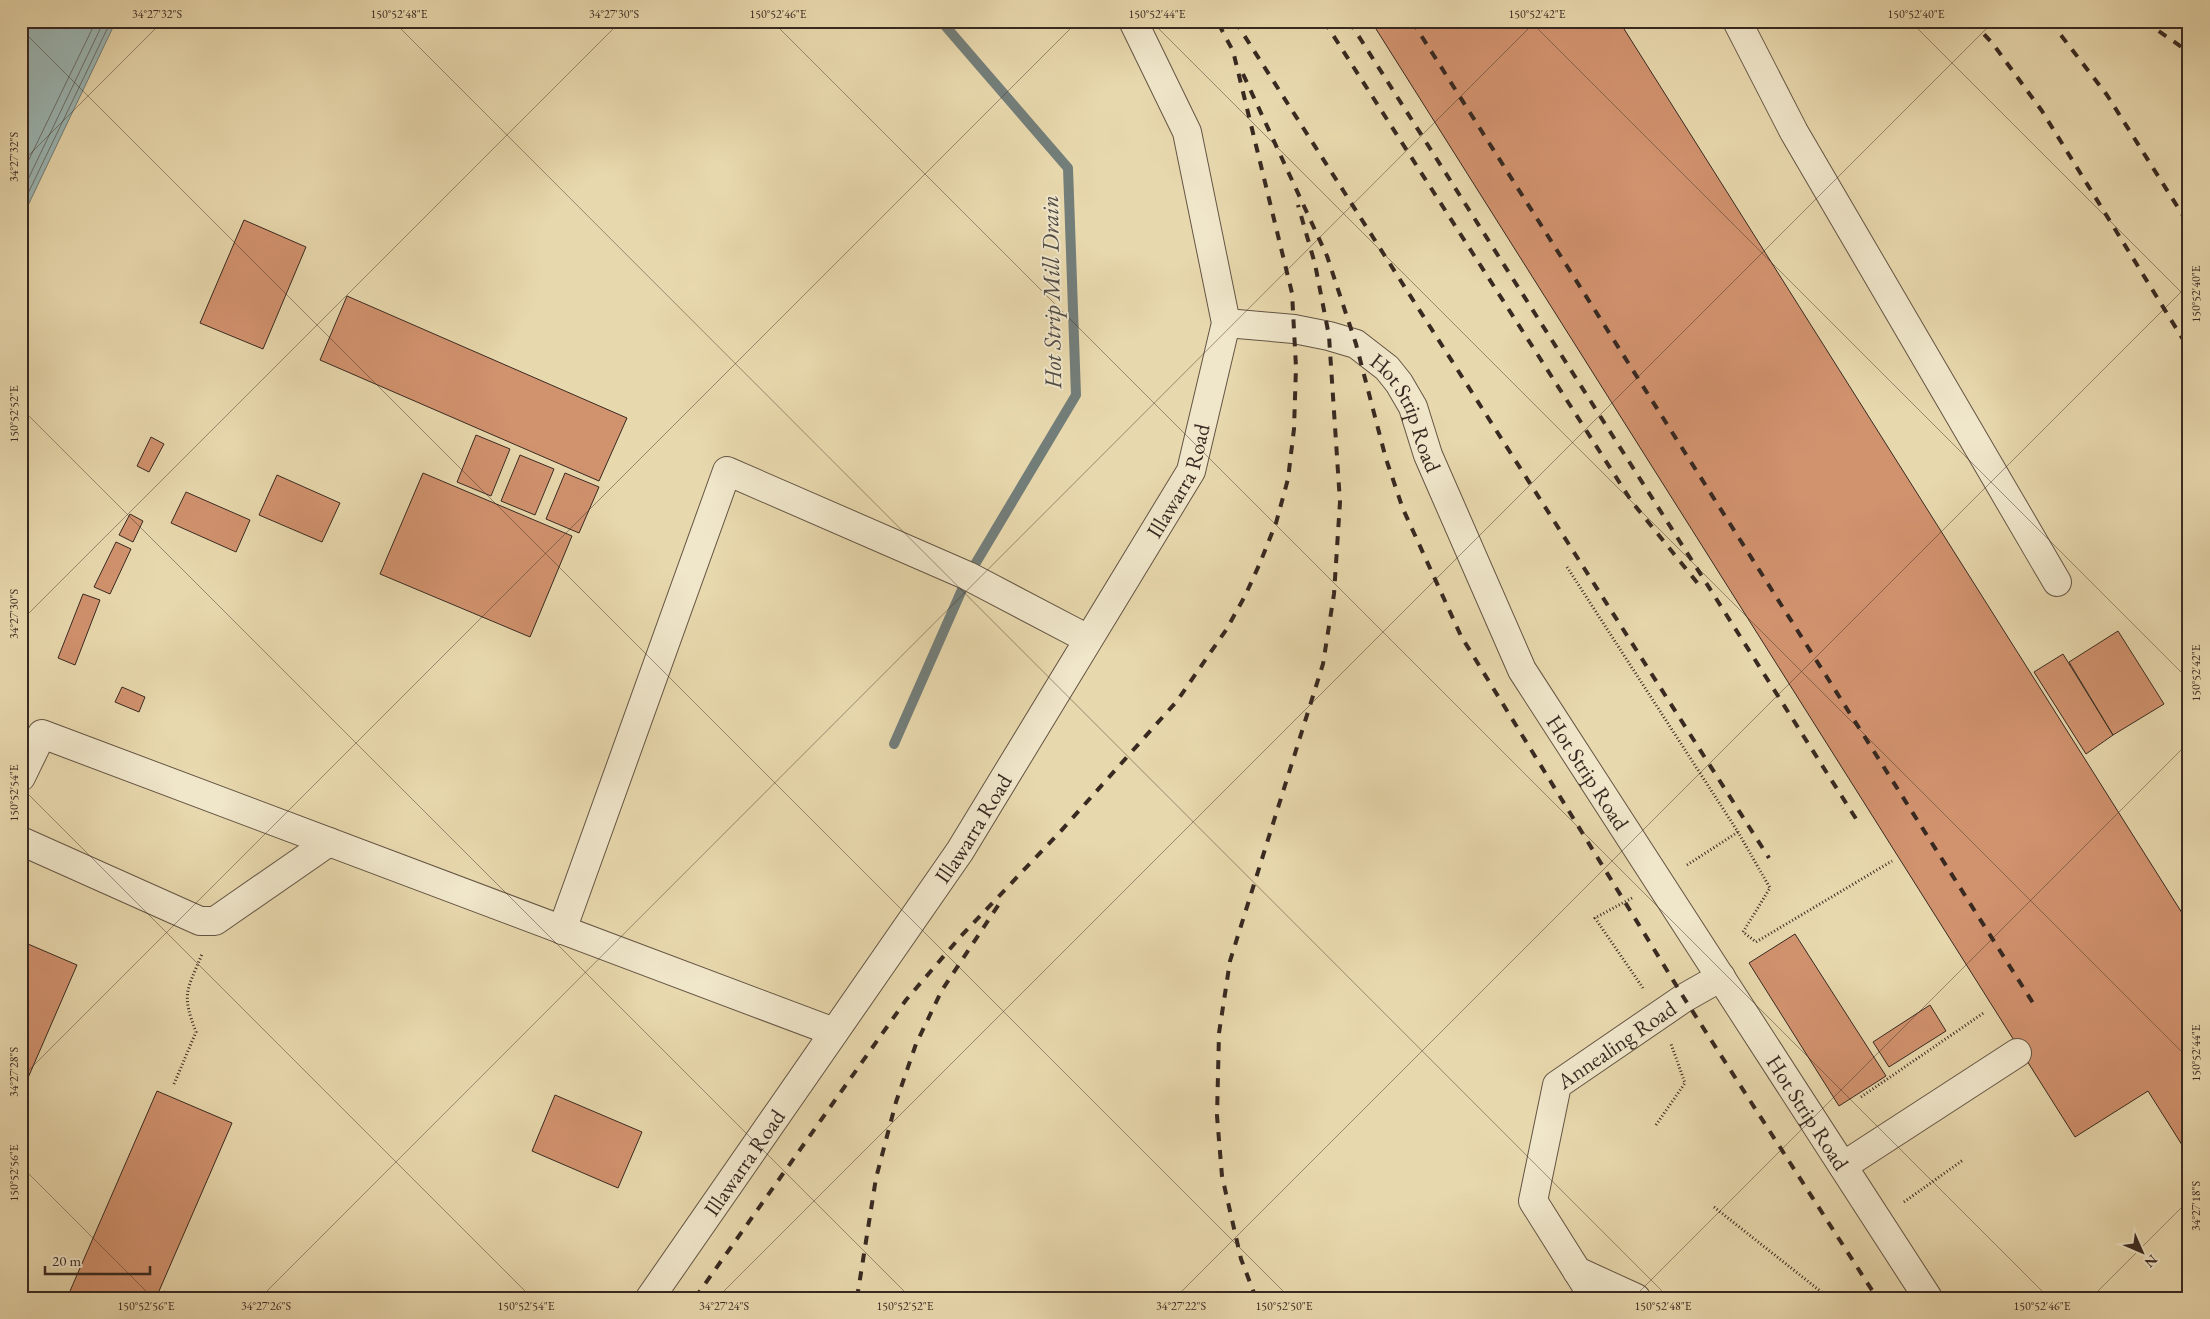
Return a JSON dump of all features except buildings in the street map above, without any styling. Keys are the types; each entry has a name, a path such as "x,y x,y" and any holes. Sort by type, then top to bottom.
{"street":[{"path":"1133,21 1187,132 1226,323"},
{"path":"1737,21 1794,132 2057,582"},
{"name":"Illawarra Road","path":"650,1298 960,850 1191,471 1226,323"},
{"name":"Hot Strip Road","path":"1226,323 1294,329 1356,344 1387,368 1399,383 1413,407 1428,455 1522,670 1928,1298"},
{"path":"562,930 727,471 968,576 1088,639"},
{"path":"21,777 42,734 834,1032"},
{"path":"21,841 200,921 215,921 330,842"},
{"name":"Annealing Road","path":"1594,1298 1533,1201 1557,1085 1684,998 1721,977"},
{"path":"1843,1166 2017,1053"},
{"path":"1578,1271 1636,1298"}],"path":[{"path":"1566,567 1738,832 1770,888 1743,932 1756,942 1892,861"},
{"path":"1656,1124 1685,1083 1660,1014 1595,918 1659,882 1738,832"},
{"path":"174,1084 196,1032 186,1003 187,991 215,921"},
{"path":"1861,1097 1985,1012"},
{"path":"1901,1205 1963,1160"},
{"path":"1714,1207 1824,1294 1826,1298"}],"water":[{"path":"21,21 116,21 21,220"}],"waterway":[{"name":"Hot Strip Mill Drain","path":"894,744 968,576 1076,395 1068,168 941,21"}],"railway":[{"path":"695,1298 906,1000 961,936 1060,832 1177,701 1226,630 1245,596 1260,563 1276,523 1288,479 1294,429 1296,367 1292,293 1233,51 1217,21"},
{"path":"1235,21 1769,858"},
{"path":"1324,21 1632,502 1699,585"},
{"path":"1349,21 1860,825"},
{"path":"1412,21 2033,1003"},
{"path":"1972,21 1993,44 2042,111 2189,349"},
{"path":"2050,21 2107,95 2189,225"},
{"path":"2144,21 2189,52"},
{"path":"1243,74 1327,256 1356,344 1386,459 1403,509 1461,636 1684,998 1877,1298"},
{"path":"1256,1298 1241,1259 1222,1176 1217,1116 1219,1033 1230,961 1323,664 1334,594 1340,502 1329,336 1315,264 1298,205"},
{"path":"857,1298 876,1178 896,1102 916,1044 942,990 999,904"}]}
